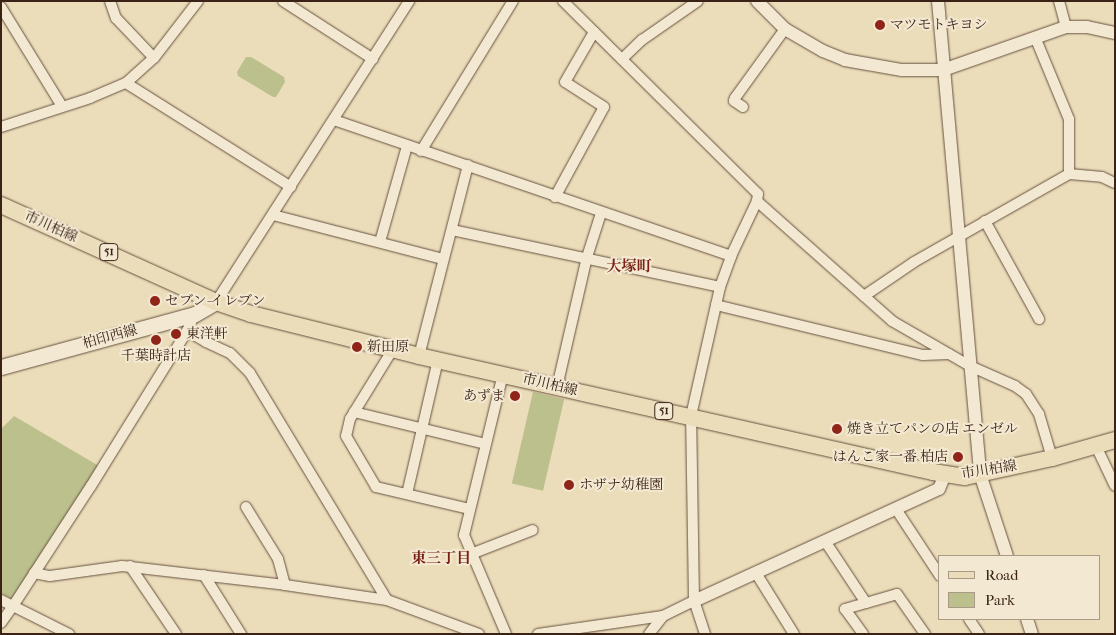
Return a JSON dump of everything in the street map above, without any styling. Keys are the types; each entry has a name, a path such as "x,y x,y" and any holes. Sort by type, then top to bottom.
{"main road":[{"name":"市川柏線","path":"1,205 216,302 264,318 419,356 945,474 966,477 1052,458 1115,440"},
{"name":"柏印西線","path":"1,367 195,314 216,302"}],"street":[{"path":"110,1 116,18 154,58"},
{"path":"1,127 126,83 154,58 198,1"},
{"path":"283,1 373,59"},
{"path":"216,302 410,1"},
{"path":"421,152 513,1"},
{"path":"563,1 758,194 757,201 731,256 720,287 692,416 694,602 705,634"},
{"path":"622,59 642,40 698,1"},
{"path":"757,1 785,29 823,51 846,60 902,70 944,70 1066,27 1087,27 1115,33"},
{"path":"938,1 980,474 1007,555"},
{"path":"1059,1 1066,27"},
{"path":"1,7 62,106"},
{"path":"743,107 734,101 735,98 785,29"},
{"path":"555,196 604,107 565,82 594,32"},
{"path":"1034,37 1069,119 1069,174"},
{"path":"126,83 291,187"},
{"path":"334,120 421,152 468,165 601,213 731,256"},
{"path":"380,242 407,146"},
{"path":"419,356 468,165"},
{"path":"864,296 914,262 1069,174 1102,176 1115,183"},
{"path":"757,201 892,320 970,366 1015,386 1026,394 1039,414 1052,458"},
{"path":"557,387 587,257 601,213"},
{"path":"273,215 443,259"},
{"path":"985,221 1039,319"},
{"path":"452,230 587,257 720,287"},
{"path":"716,305 923,355 950,354"},
{"path":"1,623 91,486 187,331 195,314"},
{"path":"187,331 230,353 250,373 387,600"},
{"path":"393,349 354,412 346,436 376,487 469,509"},
{"path":"407,494 438,360"},
{"path":"503,374 464,535 506,634"},
{"path":"354,412 486,444"},
{"path":"1096,446 1115,486"},
{"path":"538,634 663,616 939,489 945,474"},
{"path":"246,507 278,559 285,585"},
{"path":"896,509 938,573"},
{"path":"471,554 533,530"},
{"path":"826,541 866,603"},
{"path":"34,573 50,576 130,566 285,585 387,600 479,634"},
{"path":"130,566 176,634"},
{"path":"756,573 794,634"},
{"path":"204,575 241,634"},
{"path":"863,634 845,609 896,594 925,634"},
{"path":"1,600 69,634"},
{"path":"649,634 663,616"},
{"path":"970,620 979,634"},
{"path":"1027,620 1032,634"}],"green space":[{"path":"246,57 251,57 284,77 285,82 276,97 238,76 237,72"},
{"path":"533,392 564,399 543,491 512,484"},
{"path":"14,416 99,466 14,600 1,593 1,429"}],"place":[{"name":"マツモトキヨシ","path":"880,25"},
{"name":"セブン-イレブン","path":"155,301"},
{"name":"東洋軒","path":"176,334"},
{"name":"千葉時計店","path":"156,340"},
{"name":"新田原","path":"357,347"},
{"name":"あずま","path":"515,396"},
{"name":"焼き立てパンの店 エンゼル","path":"837,429"},
{"name":"はんこ家一番 柏店","path":"958,457"},
{"name":"ホザナ幼稚園","path":"569,485"}],"district":[{"name":"大塚町","path":"629,267"},
{"name":"東三丁目","path":"441,559"}]}
